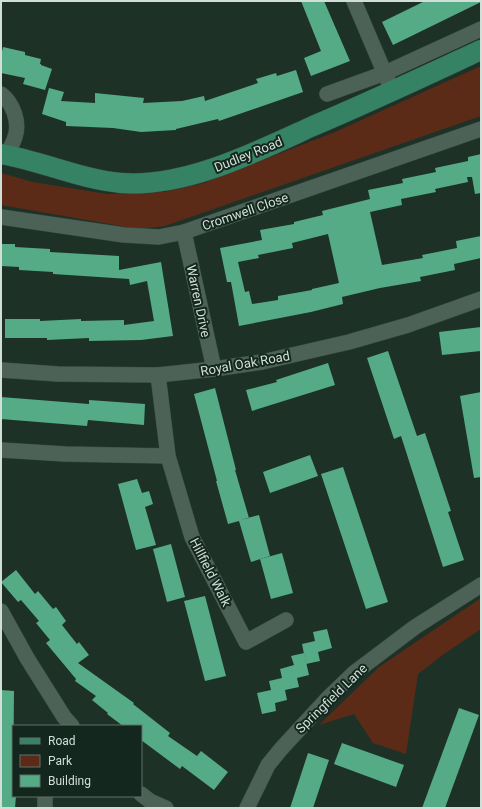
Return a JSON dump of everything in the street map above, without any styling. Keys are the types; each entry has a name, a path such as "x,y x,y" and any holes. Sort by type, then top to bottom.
{"main road":[{"name":"Dudley Road","path":"4,154 96,179 122,183 157,182 188,176 238,160 392,92 481,50"}],"street":[{"path":"354,1 392,92"},
{"path":"327,94 385,73 481,29"},
{"path":"1,94 11,105 16,120 15,136 4,154"},
{"name":"Cromwell Close","path":"1,217 124,235 159,236 184,232 481,129"},
{"name":"Warren Drive","path":"184,232 214,369"},
{"name":"Royal Oak Road","path":"1,370 58,374 158,375 262,362 350,342 408,325 481,299"},
{"name":"Hillfield Walk","path":"158,375 168,456 192,537 246,642 286,620"},
{"path":"1,450 65,454 168,456"},
{"name":"Springfield Lane","path":"247,808 268,765 328,698 354,673 415,627 481,585"},
{"path":"1,611 64,723"},
{"path":"142,795 150,801 166,808"},
{"path":"45,797 45,808"}],"green space":[{"path":"481,66 481,116 165,226 138,229 1,205 1,173 33,182 107,194 164,192 201,184 335,132"},
{"path":"481,598 481,629 418,674 406,754 373,743 354,714 319,725 379,667"}],"building":[{"path":"301,1 324,1 350,61 311,76 304,58 321,51"},
{"path":"425,1 481,2 393,45 382,22"},
{"path":"3,47 25,52 25,55 41,59 41,65 52,69 45,90 23,84 25,78 1,73 1,56"},
{"path":"296,70 303,92 219,121 218,119 176,130 141,132 113,128 66,126 66,122 42,114 49,88 64,92 61,101 95,103 95,93 144,98 143,103 182,101 204,96 205,101 258,83 256,79 276,73 277,76"},
{"path":"481,154 481,193 475,194 472,177 467,177 468,182 435,189 436,192 401,199 402,205 370,212 382,265 423,258 422,255 457,248 456,241 481,236 481,258 454,264 455,270 420,277 421,281 380,288 342,297 343,304 311,312 239,326 231,282 227,282 220,248 262,240 260,230 294,224 294,222 323,215 322,211 370,199 368,190 403,183 402,179 436,172 435,168 468,161 468,157","holes":["328,234 339,283 312,290 278,296 278,300 252,304 249,291 245,292 238,262 259,258 258,255 293,248 292,243"]},
{"path":"1,244 15,244 15,247 50,249 50,252 119,256 119,270 161,262 173,336 141,340 89,341 89,338 47,340 47,338 5,338 5,319 40,319 40,321 81,319 81,321 124,320 124,325 154,321 147,281 130,285 129,279 53,274 53,272 19,270 19,267 1,266"},
{"path":"481,327 481,351 442,355 439,332"},
{"path":"388,351 417,436 425,433 451,511 448,512 464,560 443,567 401,436 394,439 367,358"},
{"path":"328,363 335,385 252,411 246,390 277,382 276,380"},
{"path":"215,388 235,470 249,518 259,515 270,556 251,562 239,521 228,524 194,394"},
{"path":"481,392 481,477 474,478 460,396"},
{"path":"1,397 89,404 89,400 145,404 144,425 88,420 87,426 1,419"},
{"path":"310,455 318,476 270,493 263,472"},
{"path":"343,467 388,602 366,609 321,474"},
{"path":"137,479 142,493 149,491 153,504 145,507 156,545 136,550 118,484"},
{"path":"171,544 185,597 167,602 153,549"},
{"path":"282,553 293,593 271,599 260,559"},
{"path":"16,570 35,594 38,591 53,609 56,607 66,621 62,625 77,644 79,642 89,655 78,663 134,703 133,704 170,733 168,736 197,756 201,751 228,772 214,790 182,766 180,769 142,741 142,725 122,725 92,700 96,696 75,681 76,679 46,643 50,640 36,623 39,621 21,600 18,602 1,582"},
{"path":"205,596 226,676 205,681 184,601"},
{"path":"327,629 332,648 318,652 320,661 306,664 302,644 315,641 313,632"},
{"path":"304,653 309,675 297,678 299,687 285,690 287,700 275,703 276,711 262,714 257,693 271,690 269,681 282,678 280,669 294,665 291,656"},
{"path":"1,690 14,691 14,725 12,725 12,797 16,797 15,808 1,808"},
{"path":"459,708 479,715 445,808 422,808"},
{"path":"342,743 404,765 396,787 334,764"},
{"path":"308,753 329,760 313,808 290,808"}]}
